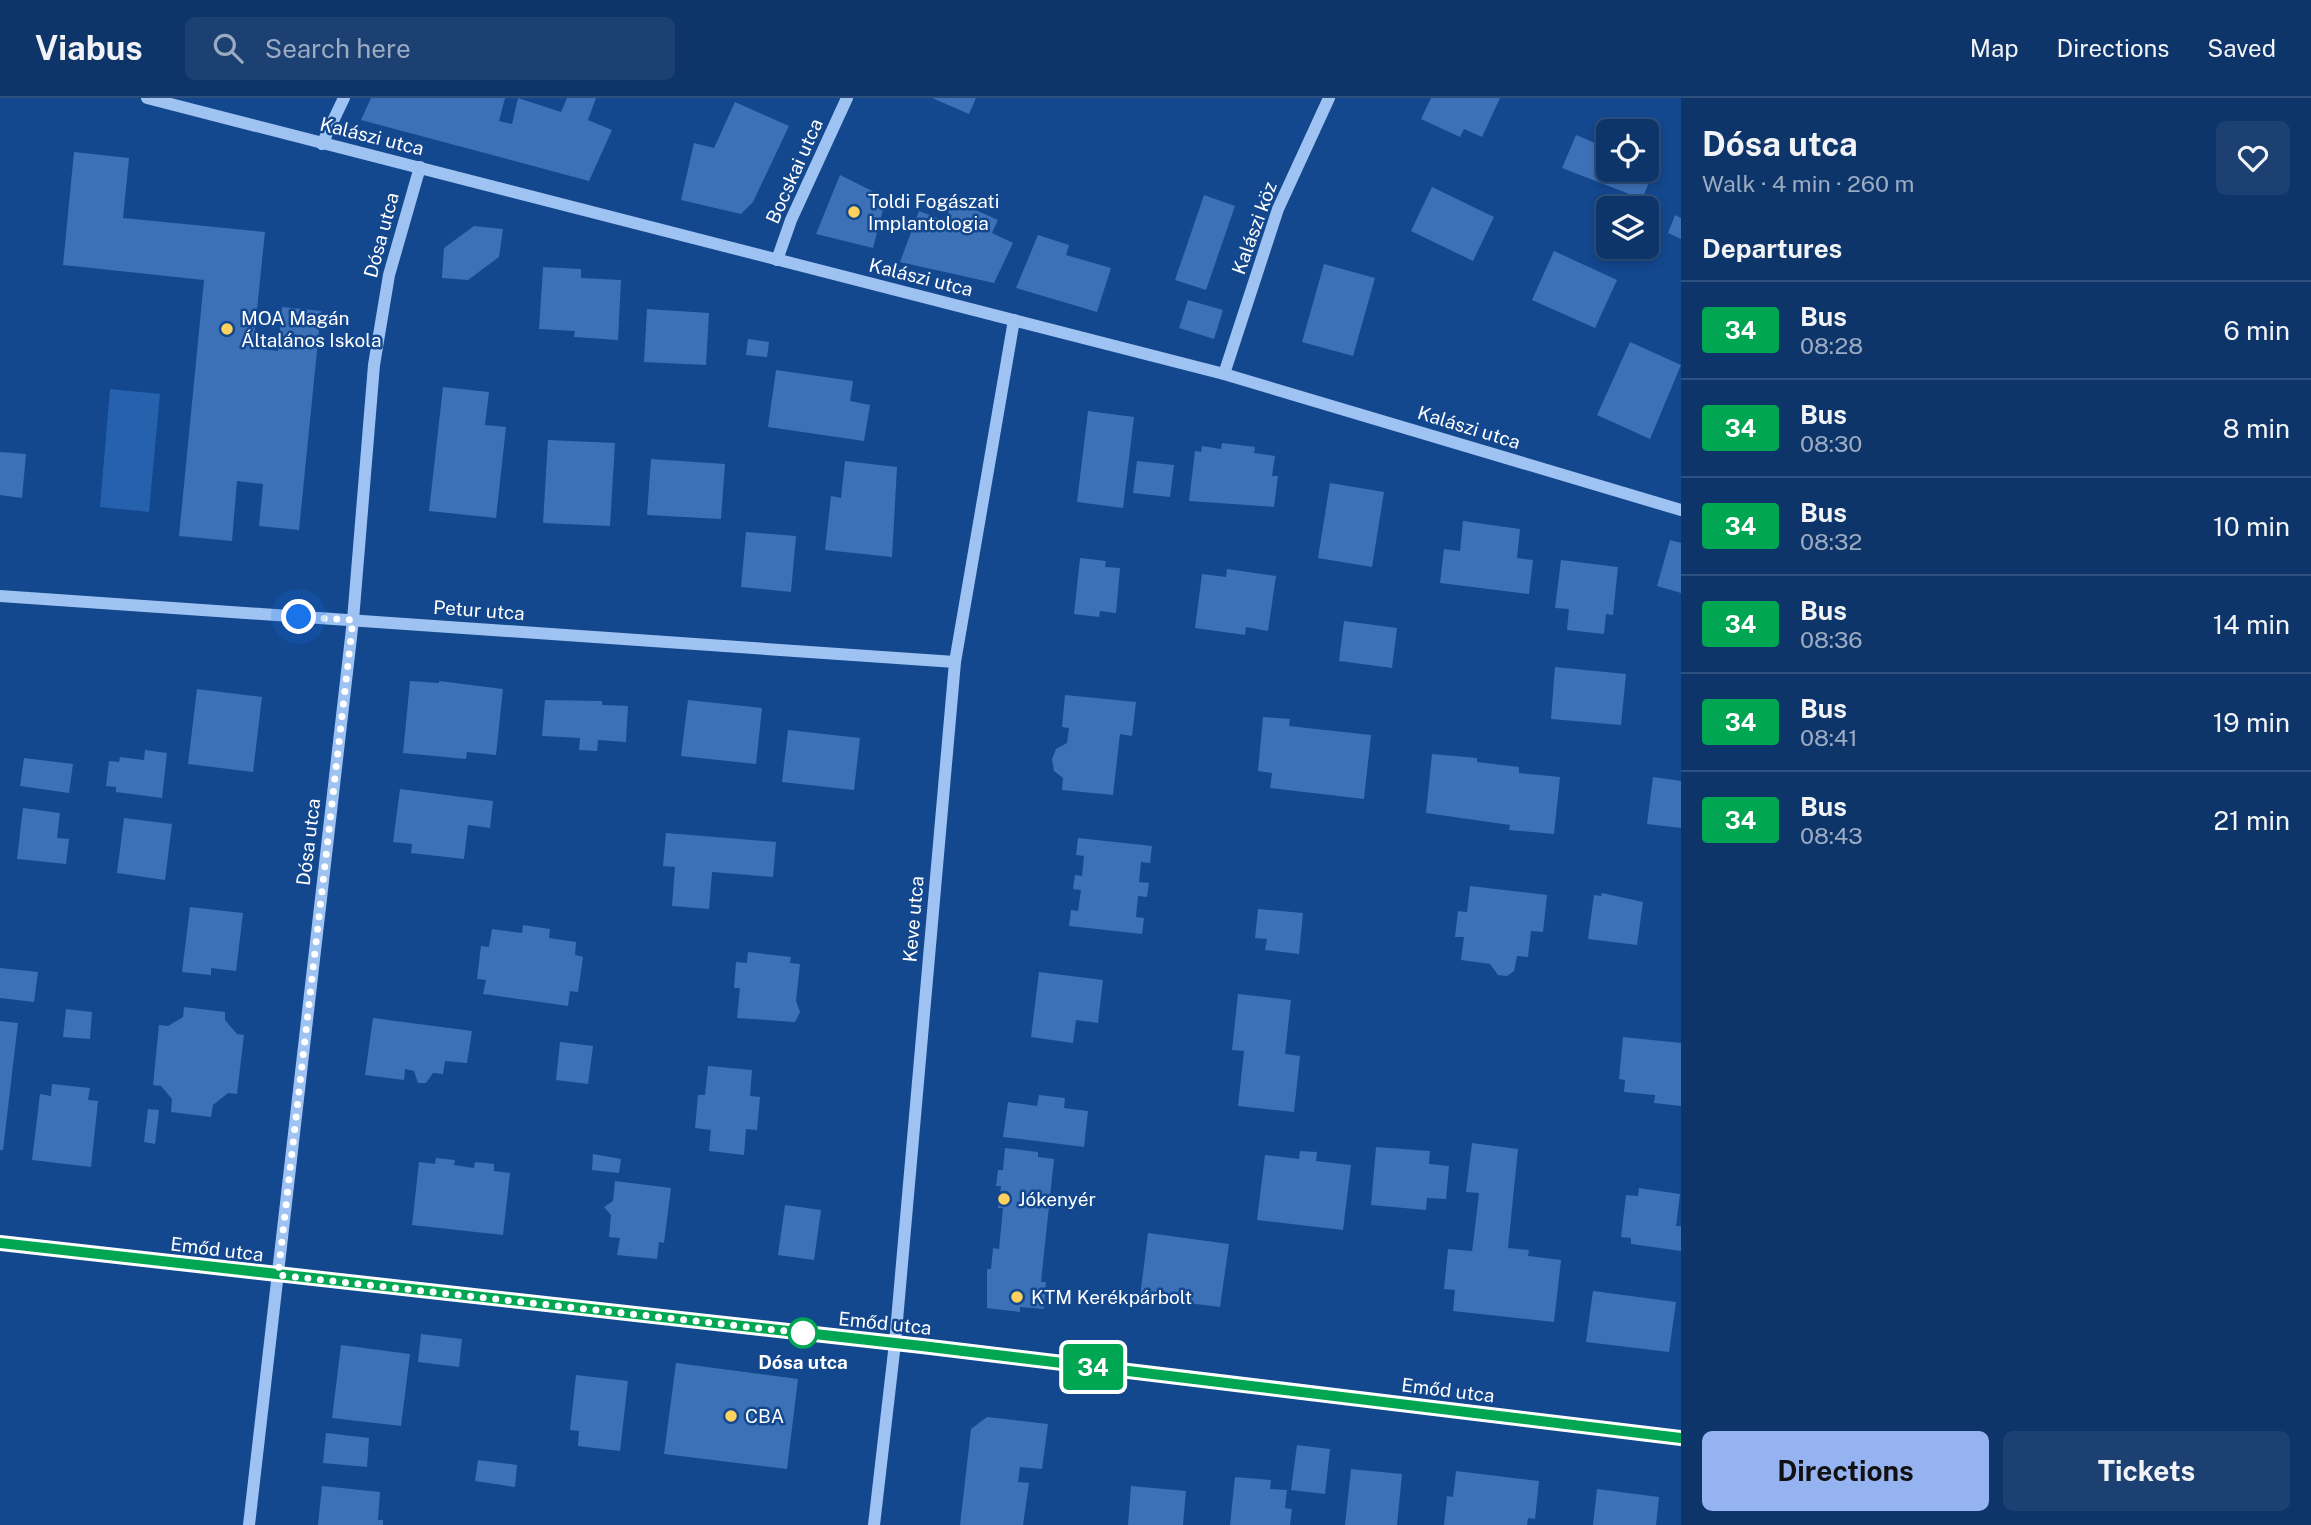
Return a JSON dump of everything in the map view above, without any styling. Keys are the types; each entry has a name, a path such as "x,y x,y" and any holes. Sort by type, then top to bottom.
{"street":[{"name":"Kalászi utca","path":"147,98 1224,374 1681,510"},
{"path":"322,144 344,98"},
{"name":"Bocskai utca","path":"777,260 791,220 847,98"},
{"name":"Kalászi köz","path":"1224,374 1278,209 1329,98"},
{"name":"Dósa utca","path":"249,1525 353,620 380,325 389,275 420,167"},
{"name":"Keve utca","path":"874,1525 895,1343 955,662 1014,320"},
{"name":"Petur utca","path":"0,596 955,662"},
{"name":"Emőd utca","path":"0,1244 895,1343 1681,1438"}],"shaded area":[{"path":"110,389 160,394 149,512 100,507"}],"building":[{"path":"371,98 505,98 499,121 512,124 518,98 561,112 567,98 596,98 588,120 612,130 589,181 361,120"},
{"path":"932,98 976,98 969,114"},
{"path":"1431,98 1500,98 1482,137 1464,129 1460,137 1421,119"},
{"path":"735,102 789,126 753,202 741,214 681,200 694,143 714,148"},
{"path":"1576,135 1595,143 1596,141 1596,181 1562,168"},
{"name":"MOA Magán Általános Iskola","path":"74,152 129,158 123,218 265,232 253,348 278,351 282,307 321,311 299,530 259,526 263,484 237,481 232,541 179,536 204,280 63,265"},
{"name":"Toldi Fogászati Implantologia","path":"840,175 886,198 873,248 816,234"},
{"path":"1598,182 1649,182 1643,196 1634,196"},
{"path":"1432,187 1494,217 1473,261 1411,231"},
{"path":"1204,195 1235,206 1206,290 1175,280"},
{"path":"953,200 998,220 992,233 1013,243 994,283 900,262 919,211 945,221"},
{"path":"1675,215 1681,218 1681,239 1668,233"},
{"path":"474,226 503,229 499,257 468,280 442,278 444,248"},
{"path":"1038,235 1069,245 1066,255 1111,268 1097,312 1016,288"},
{"path":"1554,251 1617,280 1595,328 1532,300"},
{"path":"1324,264 1375,278 1353,356 1302,342"},
{"path":"543,267 581,269 581,278 621,280 618,340 574,337 575,331 539,329"},
{"path":"1188,300 1223,310 1214,339 1179,328"},
{"path":"647,309 709,313 706,365 644,362"},
{"path":"748,339 769,342 767,357 746,355"},
{"path":"1630,342 1681,365 1650,439 1597,415"},
{"path":"776,370 853,381 850,401 870,405 864,441 768,427"},
{"path":"443,387 489,392 485,425 506,427 496,518 429,511"},
{"path":"1088,411 1134,417 1123,508 1077,502"},
{"path":"548,440 615,443 610,526 543,523"},
{"path":"1222,443 1255,447 1254,453 1275,456 1272,476 1278,476 1274,507 1189,501 1195,451 1201,452 1202,446 1221,449"},
{"path":"0,452 26,454 22,498 0,495"},
{"path":"651,459 725,464 721,519 647,515"},
{"path":"845,461 897,467 892,557 825,550 831,496 841,498"},
{"path":"1137,461 1174,465 1170,497 1133,493"},
{"path":"1330,483 1384,492 1372,567 1318,558"},
{"path":"1463,521 1520,529 1517,558 1533,560 1529,594 1440,583 1444,549 1460,551"},
{"path":"746,532 796,536 791,592 741,587"},
{"path":"1670,540 1681,543 1681,593 1657,586"},
{"path":"1080,558 1106,561 1105,567 1120,568 1116,613 1100,611 1099,617 1074,614"},
{"path":"1561,560 1618,567 1613,615 1606,614 1604,634 1567,630 1569,609 1555,608"},
{"path":"1227,569 1276,576 1268,631 1246,627 1245,635 1195,628 1202,574 1226,577"},
{"path":"1344,621 1397,628 1392,668 1339,661"},
{"path":"1555,667 1626,674 1621,725 1551,719"},
{"path":"410,681 439,681 503,689 496,755 467,752 466,759 403,753"},
{"path":"197,689 262,697 253,772 188,764"},
{"path":"1065,695 1136,702 1132,736 1120,734 1113,795 1062,790 1063,778 1054,771 1052,759 1056,749 1067,743 1069,728 1062,727"},
{"path":"545,700 602,701 602,705 628,706 626,742 598,740 597,751 579,750 580,738 542,736"},
{"path":"688,700 762,708 756,764 681,756"},
{"path":"1263,717 1290,719 1289,726 1371,735 1364,799 1270,788 1272,773 1258,771"},
{"path":"788,730 860,738 854,790 782,782"},
{"path":"145,750 167,753 162,798 116,792 116,787 106,786 109,761 119,762 120,757 144,760"},
{"path":"1432,754 1477,758 1477,762 1519,767 1519,773 1560,777 1554,834 1509,830 1510,825 1426,813"},
{"path":"24,758 73,764 69,793 20,786"},
{"path":"1653,777 1681,781 1681,828 1647,824"},
{"path":"400,789 493,801 490,828 468,825 464,859 411,853 412,844 393,842"},
{"path":"23,808 60,813 57,838 69,839 66,864 17,859"},
{"path":"124,818 172,824 165,880 117,873"},
{"path":"666,833 776,842 773,877 712,872 709,909 672,906 675,867 663,866"},
{"path":"1078,838 1152,846 1150,863 1141,862 1139,882 1149,883 1147,897 1138,896 1136,917 1144,918 1142,934 1069,926 1071,910 1078,911 1081,890 1073,889 1075,875 1082,876 1084,856 1076,855"},
{"path":"1470,886 1547,895 1543,932 1531,931 1528,957 1517,956 1514,971 1507,976 1498,975 1490,964 1461,960 1464,937 1455,937 1458,911 1467,912"},
{"path":"1602,893 1643,902 1637,945 1588,939 1594,895 1601,896"},
{"path":"190,907 243,913 236,971 211,968 211,975 182,972"},
{"path":"1258,909 1303,913 1299,954 1265,950 1267,939 1255,938"},
{"path":"523,925 550,929 549,938 576,942 575,955 583,957 578,992 570,991 568,1006 483,994 486,980 477,979 481,946 489,947 492,929 522,933"},
{"path":"748,952 791,957 790,963 800,964 796,1001 800,1012 795,1022 737,1018 740,988 734,988 736,962 747,963"},
{"path":"0,968 38,972 34,1002 0,998"},
{"path":"1039,972 1103,980 1098,1023 1076,1020 1073,1043 1031,1037"},
{"path":"1238,994 1291,1000 1285,1054 1300,1056 1294,1112 1238,1106 1244,1051 1232,1050"},
{"path":"184,1007 225,1012 225,1020 237,1034 244,1035 237,1094 228,1093 213,1105 211,1117 171,1112 172,1099 161,1086 153,1085 159,1025 168,1026 183,1017"},
{"path":"66,1009 92,1012 90,1039 63,1037"},
{"path":"373,1018 472,1031 467,1063 445,1061 443,1074 433,1073 426,1083 418,1083 414,1071 405,1069 404,1080 365,1075"},
{"path":"0,1021 18,1023 3,1150 0,1150"},
{"path":"1623,1037 1681,1043 1681,1106 1654,1103 1655,1095 1624,1092 1625,1080 1619,1079"},
{"path":"560,1042 593,1046 588,1084 556,1080"},
{"path":"708,1066 752,1070 750,1096 760,1097 757,1130 746,1129 744,1155 709,1151 711,1130 695,1128 698,1095 705,1095"},
{"path":"52,1084 90,1088 88,1100 98,1101 91,1167 32,1160 40,1094 51,1096"},
{"path":"1039,1095 1065,1098 1064,1108 1088,1111 1084,1147 1003,1137 1008,1102 1037,1106"},
{"path":"148,1109 159,1110 155,1144 144,1142"},
{"path":"1472,1143 1518,1149 1508,1248 1529,1250 1528,1256 1561,1260 1554,1322 1453,1311 1455,1290 1444,1289 1448,1249 1472,1251 1479,1193 1466,1192"},
{"path":"1376,1147 1430,1151 1429,1164 1449,1166 1446,1199 1427,1198 1426,1210 1371,1205"},
{"path":"1005,1148 1038,1152 1038,1157 1054,1159 1041,1282 1046,1282 1044,1309 1020,1307 1020,1312 987,1308 987,1269 991,1269 993,1248 999,1249 1003,1208 998,1208 1001,1186 996,1186 998,1170 1003,1170"},
{"path":"1300,1151 1317,1152 1316,1161 1351,1165 1343,1230 1257,1220 1265,1155 1299,1159"},
{"path":"593,1154 621,1159 619,1173 592,1170"},
{"path":"436,1158 455,1160 454,1165 474,1168 475,1162 494,1164 494,1171 510,1173 503,1235 412,1225 419,1162 435,1164"},
{"path":"615,1181 671,1188 664,1243 659,1242 657,1259 617,1255 620,1238 609,1237 611,1215 604,1207 613,1201"},
{"path":"1639,1188 1680,1194 1676,1226 1681,1226 1681,1251 1631,1244 1631,1238 1621,1237 1626,1195 1638,1196"},
{"path":"785,1205 821,1210 814,1260 778,1255"},
{"path":"1148,1233 1229,1244 1220,1307 1140,1297"},
{"path":"1593,1291 1676,1302 1669,1352 1586,1342"},
{"path":"421,1334 462,1339 459,1367 418,1362"},
{"path":"341,1345 410,1354 401,1426 332,1418"},
{"name":"CBA","path":"676,1363 798,1379 787,1469 664,1454"},
{"path":"576,1375 628,1381 620,1451 578,1446 579,1431 570,1430"},
{"path":"987,1417 1048,1424 1042,1469 1020,1467 1018,1482 1029,1483 1023,1525 960,1525 971,1429"},
{"path":"326,1433 369,1438 367,1467 323,1463"},
{"path":"1297,1445 1330,1449 1325,1494 1291,1490"},
{"path":"478,1460 517,1465 515,1487 475,1481"},
{"path":"1351,1469 1402,1474 1397,1525 1345,1525"},
{"path":"1456,1471 1539,1481 1535,1519 1528,1518 1527,1525 1444,1525 1447,1496 1453,1497"},
{"path":"1235,1477 1271,1480 1270,1489 1287,1490 1285,1508 1292,1509 1290,1525 1230,1525"},
{"path":"322,1486 380,1492 378,1520 383,1520 383,1525 318,1525"},
{"path":"1131,1486 1186,1491 1183,1525 1128,1525"},
{"path":"1597,1489 1659,1497 1656,1525 1593,1525"}],"bus line":[{"name":"34","path":"0,1243 922,1346 1681,1438"}],"place":[{"name":"Toldi Fogászati Implantologia","path":"854,212"},
{"name":"MOA Magán Általános Iskola","path":"227,329"},
{"name":"Jókenyér","path":"1004,1199"},
{"name":"KTM Kerékpárbolt","path":"1017,1297"},
{"name":"Dósa utca","path":"803,1333"},
{"name":"CBA","path":"731,1416"}],"route":[{"path":"299,617 353,620 278,1275 813,1334 803,1333"}]}
